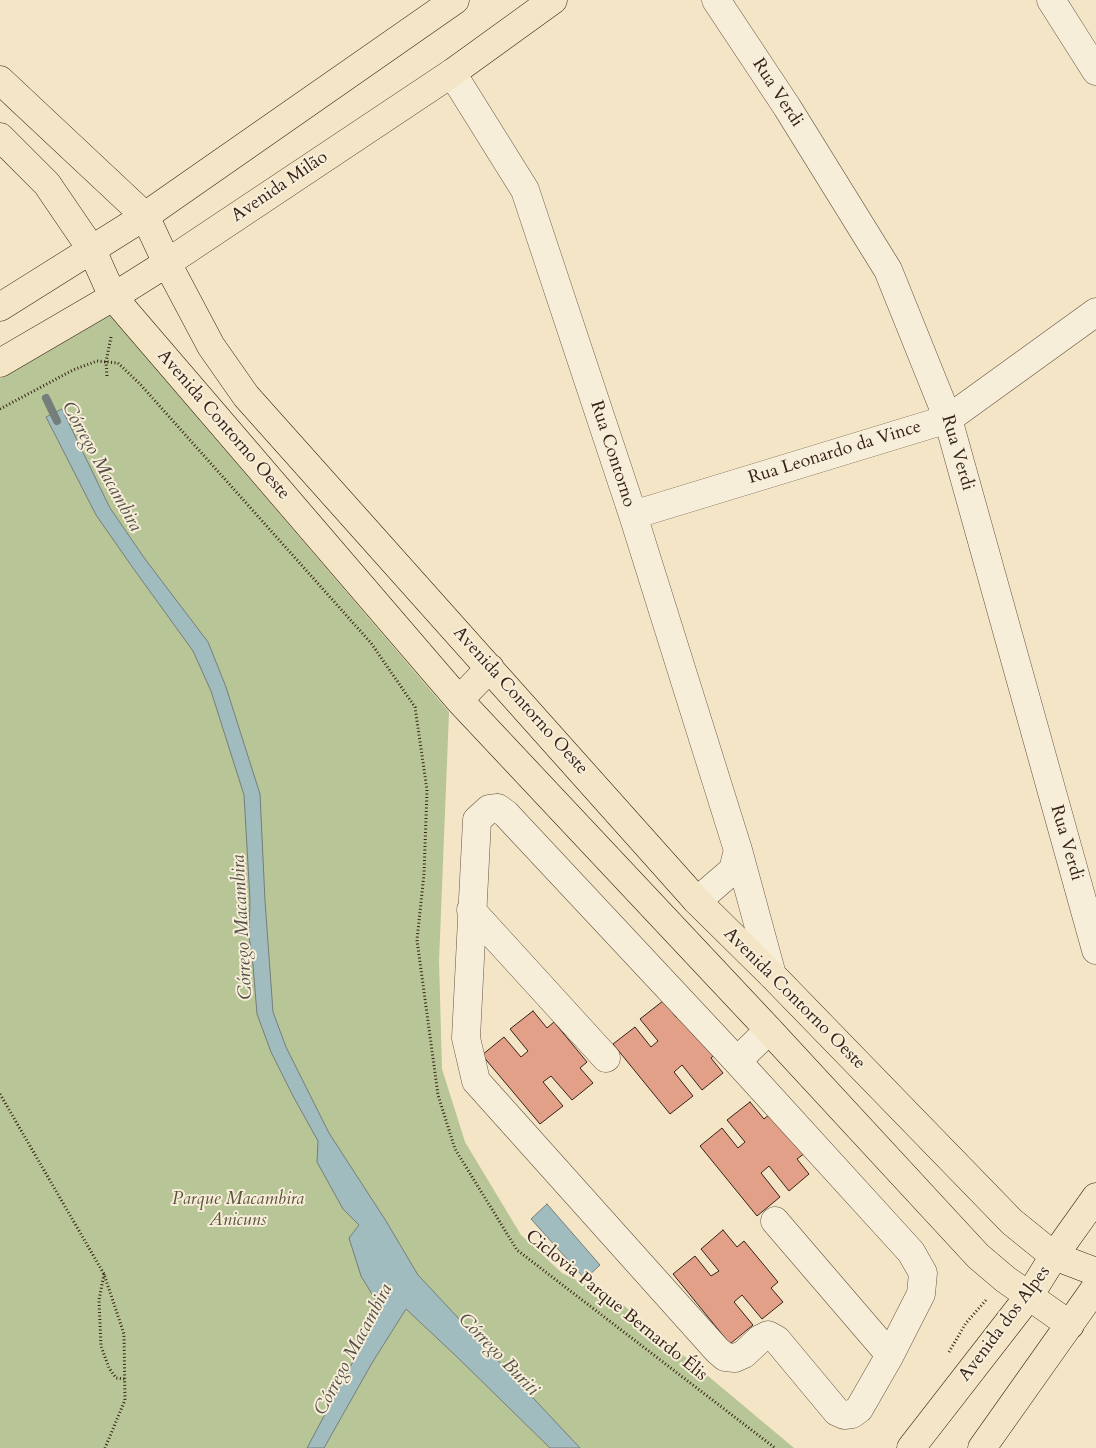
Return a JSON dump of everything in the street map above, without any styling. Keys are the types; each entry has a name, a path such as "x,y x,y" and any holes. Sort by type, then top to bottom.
{"main road":[{"path":"0,307 145,216 454,0"},
{"name":"Avenida Milão","path":"0,363 167,263 452,73 553,0"},
{"name":"Avenida Contorno Oeste","path":"0,80 145,216 210,346 246,396 697,901 772,975 1012,1222 1054,1256 1096,1272"},
{"name":"Avenida Contorno Oeste","path":"0,137 47,184 92,250 113,297 459,700 770,1030 978,1256 1070,1325"},
{"path":"459,700 490,668"},
{"name":"Avenida dos Alpes","path":"910,1448 1029,1296 1054,1256 1096,1197"},
{"path":"982,1448 1096,1288"}],"street":[{"name":"Rua Verdi","path":"716,0 787,107 888,270 948,419 1096,950"},
{"path":"1051,0 1096,71"},
{"name":"Rua Contorno","path":"452,73 525,190 633,515 738,850 772,975"},
{"name":"Rua Leonardo da Vince","path":"633,515 948,419 1096,312"},
{"path":"498,808 513,821 737,1061 910,1252 923,1273 921,1294 890,1355 859,1409 852,1414 844,1415 837,1412 777,1340 768,1335 760,1339 744,1354 735,1358 726,1357 717,1350 476,1081 466,1038 471,910 477,820 489,809 498,808"},
{"path":"697,901 733,870 738,850"},
{"path":"471,910 606,1058"},
{"path":"737,1061 770,1030"},
{"path":"775,1221 890,1355"}],"path":[{"path":"107,376 106,362 112,329"},
{"path":"0,409 73,370 97,361 106,362"},
{"name":"Ciclovia Parque Bernardo Élis","path":"106,362 118,363 140,384 348,616 371,642 415,707 427,790 424,874 417,940 438,1095 455,1149 487,1203 517,1250 775,1448"},
{"path":"0,1094 104,1274 124,1334 125,1400 105,1448"},
{"path":"104,1274 99,1300 101,1346 109,1368 116,1378 125,1379"}],"green space":[{"name":"Parque Macambira Anicuns","path":"108,313 449,712 439,961 442,1069 465,1142 521,1235 562,1273 616,1299 794,1448 0,1448 0,379"}],"water":[{"path":"62,409 110,508 145,559 208,642 226,687 260,794 273,1012 286,1047 329,1133 386,1221 418,1275 580,1448 550,1448 406,1309 372,1363 324,1448 307,1448 381,1309 361,1276 349,1238 359,1225 343,1209 317,1162 318,1141 271,1052 257,1014 249,936 250,900 244,795 211,691 193,651 96,515 46,417"},
{"path":"547,1204 600,1265 585,1279 531,1219"}],"building":[{"path":"663,1001 677,1018 684,1011 718,1052 711,1058 723,1073 702,1090 682,1065 674,1072 693,1096 670,1114 613,1044 635,1027 651,1047 658,1041 640,1019"},
{"path":"533,1011 547,1028 554,1022 587,1062 580,1068 593,1083 572,1100 551,1076 543,1082 563,1106 540,1124 482,1055 504,1037 521,1057 528,1051 510,1029"},
{"path":"750,1102 764,1119 771,1113 805,1153 797,1159 809,1174 789,1191 769,1166 761,1173 780,1197 757,1216 700,1146 722,1128 738,1148 745,1142 727,1120"},
{"path":"723,1230 737,1247 744,1241 778,1282 771,1288 783,1302 762,1319 742,1295 734,1302 753,1325 730,1344 673,1274 695,1256 711,1276 719,1271 701,1249"}],"waterway":[{"name":"Córrego Macambira","path":"46,398 57,421"}],"water label":[{"name":"Córrego Buriti","path":"498,1355"}]}
